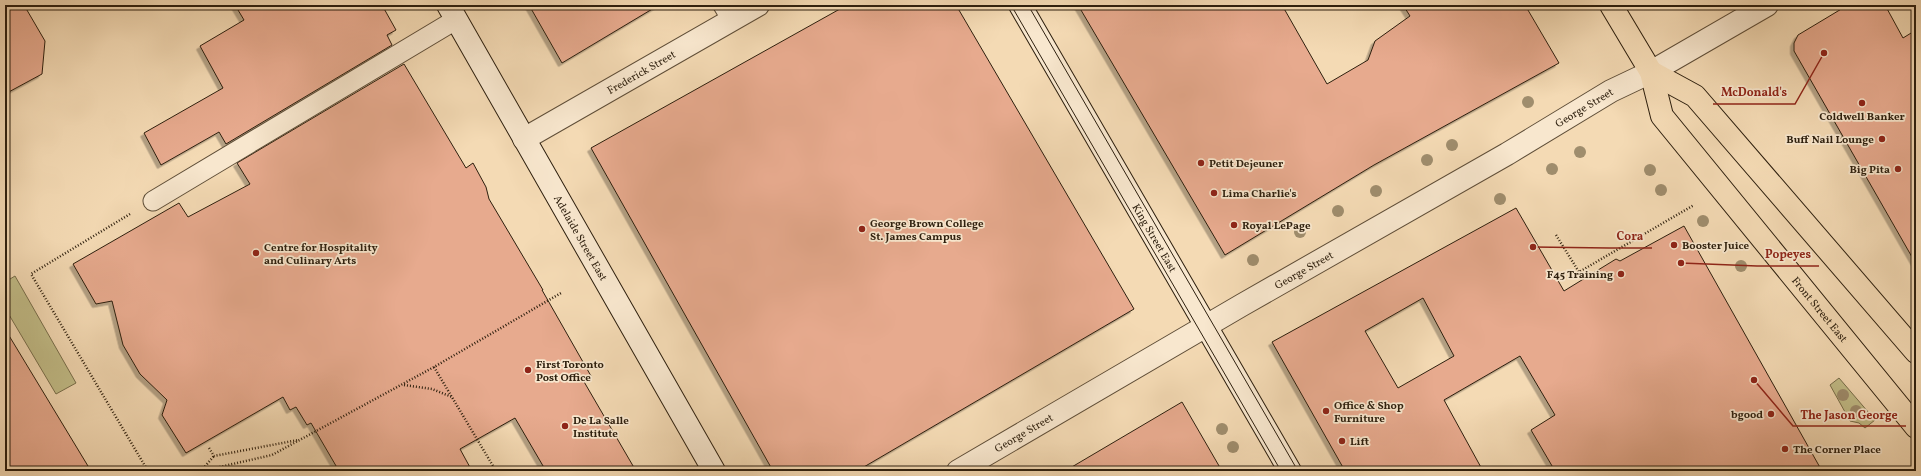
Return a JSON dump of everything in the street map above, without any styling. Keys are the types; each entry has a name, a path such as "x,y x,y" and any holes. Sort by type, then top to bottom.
{"main road":[{"name":"Front Street East","path":"1611,5 1651,72 1662,116 1916,427"},
{"path":"1651,72 1695,96 1916,352"}],"street":[{"name":"Frederick Street","path":"524,139 728,12 758,5"},
{"name":"King Street East","path":"1020,5 1290,471"},
{"name":"George Street","path":"958,471 1206,326 1507,154 1611,91 1651,72 1767,5"},
{"name":"Adelaide Street East","path":"452,12 714,471"}],"lane":[{"path":"153,201 452,12"}],"path":[{"path":"148,471 31,274 153,201"},
{"path":"1556,235 1579,272 1694,205"},
{"path":"201,471 272,455 434,367 561,293"},
{"path":"434,367 496,471"},
{"path":"403,384 432,389 453,398"},
{"path":"201,471 214,456 301,439"},
{"path":"209,448 214,456"}],"shaded area":[{"path":"15,276 76,383 56,394 5,308 5,282"},
{"path":"1839,378 1875,420 1865,428 1859,423 1850,421 1830,385"}],"building":[{"path":"5,5 24,5 45,41 42,74 5,94"},
{"path":"235,5 382,5 396,30 387,35 392,45 226,144 219,132 161,165 144,133 223,88 200,46 244,20"},
{"path":"529,5 659,5 562,63"},
{"name":"George Brown College St. James Campus","path":"847,5 956,5 1134,309 857,471 773,471 591,148"},
{"path":"1078,5 1282,5 1327,84 1368,60 1375,41 1410,16 1403,5 1525,5 1559,63 1374,165 1225,255"},
{"path":"1848,5 1885,5 1903,38 1916,30 1916,264 1794,51 1794,43 1798,35"},
{"name":"Centre for Hospitality and Culinary Arts","path":"404,64 466,168 473,163 486,187 489,199 543,290 591,376 583,380 636,471 546,471 515,418 460,449 472,471 339,471 311,423 307,425 296,407 290,410 283,397 186,453 162,415 167,400 140,374 123,345 112,301 96,304 73,264 179,203 188,217 250,184 237,163"},
{"path":"1516,208 1564,291 1616,259 1620,261 1684,226 1822,471 1555,471 1531,430 1555,415 1520,356 1444,400 1483,471 1345,471 1272,342","holes":["1423,298 1454,356 1398,388 1365,331"]},
{"path":"5,329 91,471 5,471"},
{"path":"1182,402 1222,471 1065,471"}],"tram line":[{"path":"1011,5 1281,471"},
{"path":"1028,5 1298,471"}],"place":[{"name":"McDonald's","path":"1824,53"},
{"name":"Coldwell Banker","path":"1862,103"},
{"name":"Buff Nail Lounge","path":"1882,139"},
{"name":"Petit Dejeuner","path":"1201,163"},
{"name":"Big Pita","path":"1898,169"},
{"name":"Lima Charlie's","path":"1214,193"},
{"name":"Royal LePage","path":"1234,225"},
{"name":"George Brown College St. James Campus","path":"862,229"},
{"name":"Booster Juice","path":"1674,245"},
{"name":"Cora","path":"1533,247"},
{"name":"Centre for Hospitality and Culinary Arts","path":"256,253"},
{"name":"Popeyes","path":"1681,263"},
{"name":"F45 Training","path":"1621,274"},
{"name":"First Toronto Post Office","path":"528,370"},
{"name":"The Jason George","path":"1754,380"},
{"name":"Office & Shop Furniture","path":"1326,411"},
{"name":"bgood","path":"1771,414"},
{"name":"De La Salle Institute","path":"565,426"},
{"name":"Lift","path":"1342,441"},
{"name":"The Corner Place","path":"1785,449"}]}
